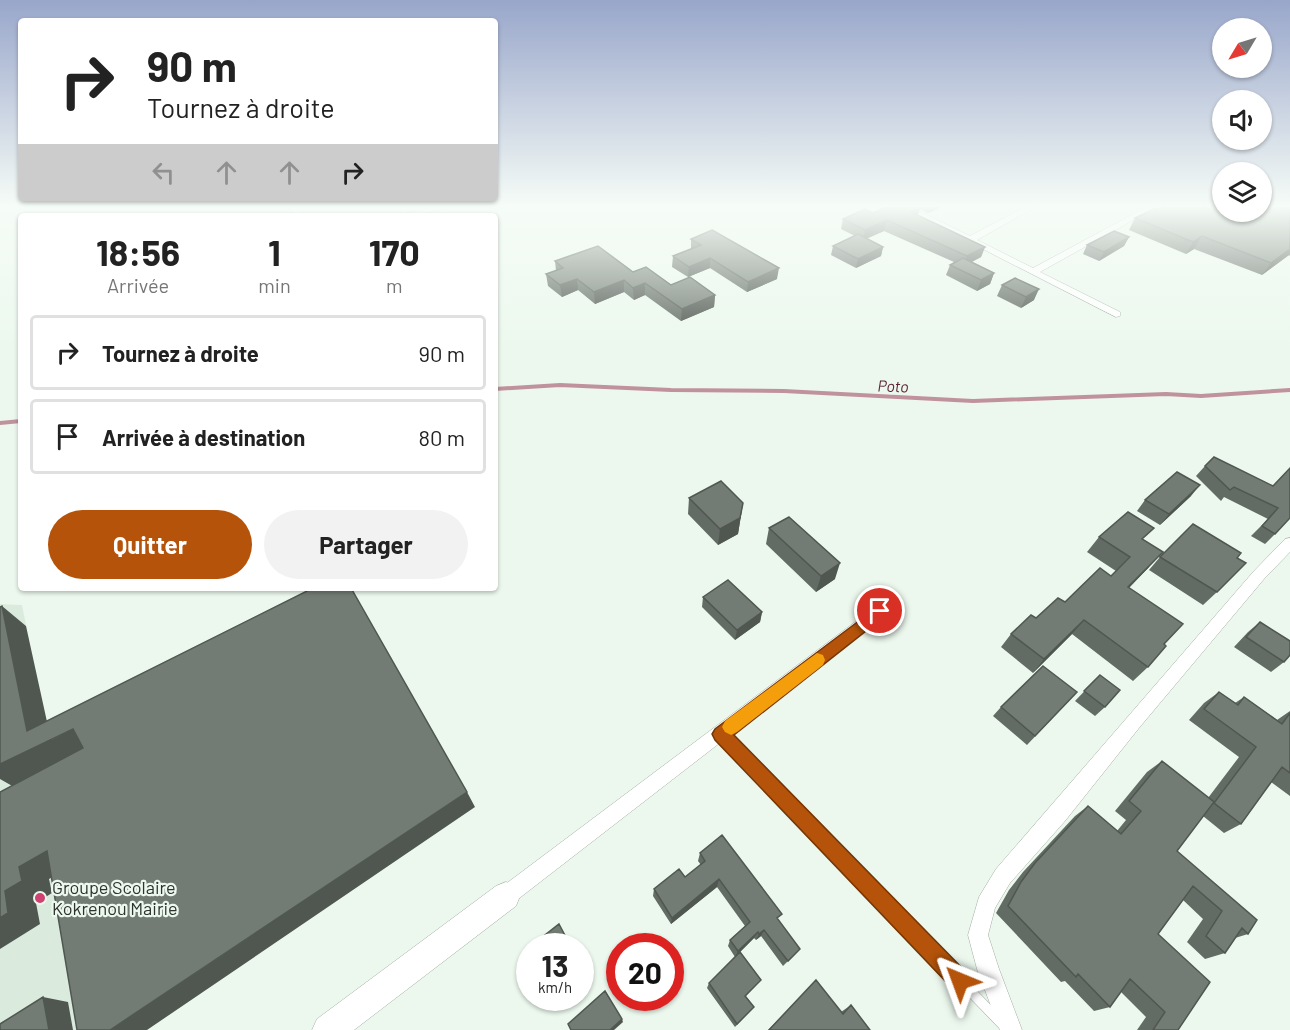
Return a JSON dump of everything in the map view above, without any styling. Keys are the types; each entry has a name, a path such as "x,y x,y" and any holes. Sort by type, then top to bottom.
{"street":[{"path":"996,253 1116,314"},
{"path":"1033,272 1068,253"},
{"path":"1010,1030 978,935 986,904 1003,876 1058,814 1259,574 1290,543"},
{"path":"328,1030 721,734 880,611"}],"lane":[{"path":"721,734 1010,1030"}],"shaded area":[{"name":"Groupe Scolaire Kokrenou Mairie","path":"0,604 22,605 106,1030 0,1030"}],"building":[{"path":"578,253 608,253 633,272 646,267 671,285 690,277 715,295 682,309 645,283 633,288 624,280 594,292 577,279 560,285 546,274 563,268 555,261"},
{"path":"680,253 753,253 779,268 748,282 710,258 689,267 673,256"},
{"path":"847,253 870,253 858,259"},
{"path":"1246,253 1284,253 1271,263"},
{"path":"963,258 994,273 981,280 950,265"},
{"path":"1015,278 1039,289 1026,297 1002,285"},
{"path":"1214,457 1273,486 1290,468 1290,518 1275,534 1262,526 1278,508 1234,487 1230,490 1205,466"},
{"path":"1177,472 1200,485 1169,514 1145,500"},
{"path":"721,481 743,503 740,518 720,529 689,498"},
{"path":"1128,512 1154,528 1142,539 1163,552 1128,587 1183,624 1164,644 1166,646 1148,667 1084,620 1044,659 1011,634 1031,615 1036,618 1058,598 1065,602 1100,568 1111,576 1130,557 1099,537"},
{"path":"789,517 840,563 821,576 769,528"},
{"path":"1193,524 1241,553 1237,558 1246,563 1217,592 1160,557"},
{"path":"728,580 762,612 737,630 703,597"},
{"path":"307,591 353,591 467,792 110,1030 77,1030 47,851 19,867 22,881 5,891 8,913 0,918 0,792 83,748 73,729 0,764 0,607 2,606 27,731"},
{"path":"1260,622 1290,641 1290,655 1284,662 1246,637"},
{"path":"1043,666 1077,692 1035,736 1001,707"},
{"path":"1100,675 1120,690 1105,707 1084,691"},
{"path":"1219,692 1238,705 1244,697 1282,724 1290,713 1290,773 1282,767 1241,824 1214,803 1256,747 1204,709"},
{"path":"1162,761 1214,802 1177,851 1257,920 1248,934 1242,928 1225,953 1206,936 1222,911 1193,886 1158,934 1210,982 1178,1030 1153,1030 1165,1012 1130,979 1110,1007 1078,974 1076,977 1008,906 1035,863 1088,806 1121,834 1141,811 1129,801"},
{"path":"722,835 782,914 777,918 800,949 788,961 764,930 759,934 758,932 738,951 730,940 750,922 719,879 672,918 654,889 679,869 685,877 705,861 700,853"},
{"path":"559,924 564,933 548,933"},
{"path":"740,952 761,980 745,996 754,1007 737,1024 709,983"},
{"path":"816,980 843,1014 851,1005 870,1030 769,1030"},
{"path":"605,991 606,1011 617,1011 622,1019 610,1030 571,1030 568,1024 583,1011 594,1011 594,1001"},
{"path":"43,997 49,1030 0,1030 0,1024"}],"waterway":[{"name":"Poto","path":"498,389 560,385 671,390 784,391 973,401 1166,394 1201,396 1290,390"},
{"name":"Poto","path":"0,423 18,421"}],"slow traffic":[{"path":"731,727 817,660"}],"place":[{"name":"Groupe Scolaire Kokrenou Mairie","path":"40,898"}],"route":[{"path":"880,611 721,734 960,981"}]}
